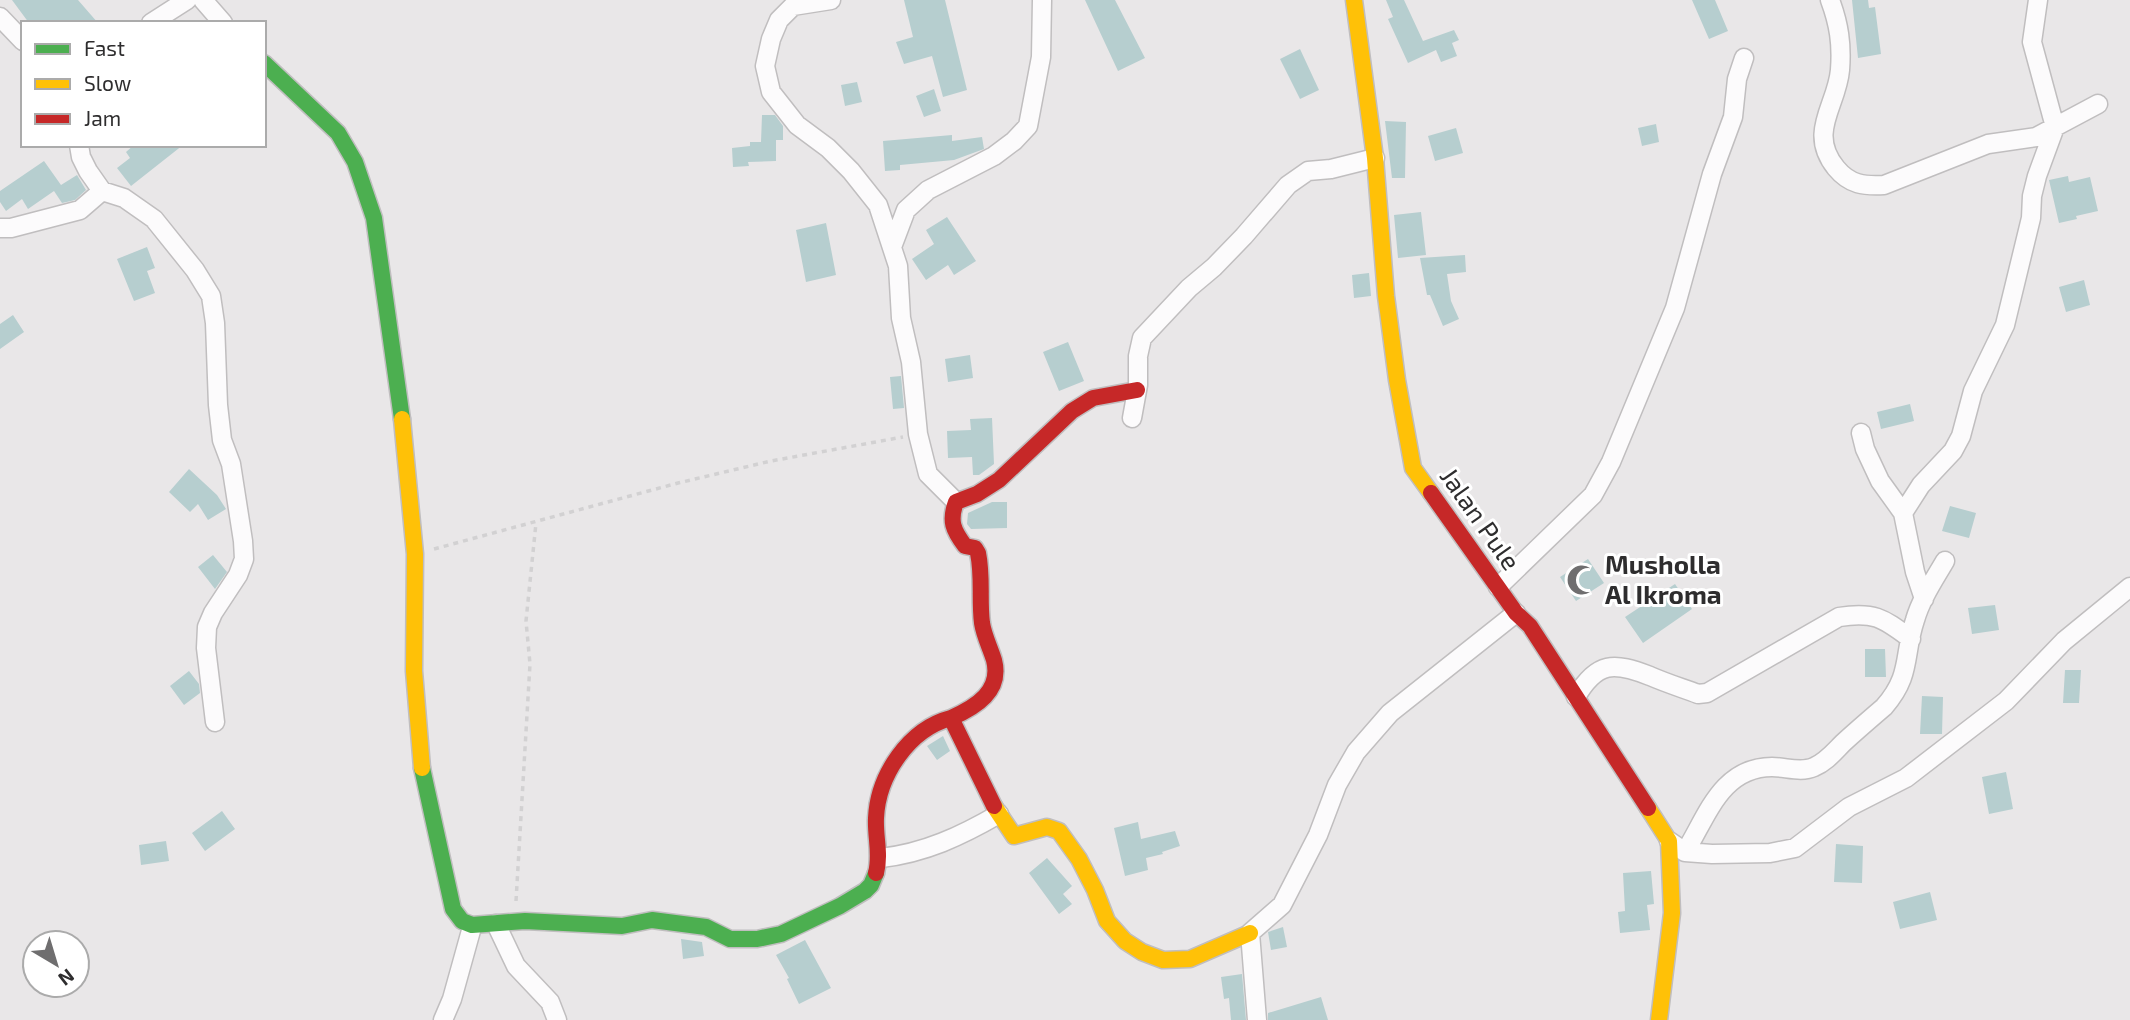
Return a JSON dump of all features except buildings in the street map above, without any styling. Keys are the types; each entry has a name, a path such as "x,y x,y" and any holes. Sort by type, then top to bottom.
{"street":[{"path":"158,18 187,0"},
{"path":"203,0 221,21"},
{"path":"831,0 793,6 779,20 771,39 765,66 771,92 797,125 828,148 851,171 878,205 898,266 901,318 911,362 918,434 928,474 956,502"},
{"path":"892,247 906,210 928,190 994,156 1028,126 1041,57 1042,0"},
{"name":"Jalan Pule","path":"1354,0 1375,158 1386,296 1397,380 1413,468 1516,613 1530,626 1669,841"},
{"path":"1830,0 1841,36 1840,73 1825,120 1823,137 1826,156 1850,182 1869,186 1884,185 1988,144 2036,138 2098,104"},
{"path":"1903,513 1921,485 1953,451 1961,436 1973,391 2005,325 2031,218 2032,196 2054,127 2032,42 2038,0"},
{"path":"0,17 21,39"},
{"path":"1498,587 1593,495 1611,461 1675,308 1712,174 1733,117 1737,79 1744,58"},
{"path":"266,66 338,133 355,162 374,218 402,419 415,554 414,671 422,774 453,909 458,917 472,927 525,921 625,926 648,920 691,924 710,929 729,939 773,937 836,909 869,888 881,858 876,813 890,772 909,741 931,723 951,718 982,701 992,689 997,676 982,626 979,596 981,560 975,548 965,546 953,533 950,523 956,502"},
{"path":"79,147 88,171 102,191 124,198 154,219 195,270 211,296 222,440 231,464 244,559 238,575 207,627 206,648 215,722"},
{"path":"1132,418 1142,338 1189,288 1244,236 1288,185 1308,172 1375,158"},
{"path":"0,228 11,228 80,210 102,191"},
{"path":"956,502 977,494 999,480 1041,438 1072,411 1093,398 1137,390"},
{"path":"1861,433 1865,449 1880,481 1903,513 1914,572 1924,599"},
{"path":"1685,852 1720,790 1730,781 1745,772 1770,767 1812,769 1827,760 1884,707 1905,674 1914,621 1945,561"},
{"path":"1669,841 1685,852 1770,853 1801,844 1849,807 1906,778 2006,702 2064,641 2130,587"},
{"path":"951,718 970,760 1014,836 1047,827 1059,831 1079,859 1107,921 1125,942 1163,960 1190,959 1250,933 1282,905 1318,835 1337,785 1356,752 1390,713 1516,613"},
{"path":"1576,697 1585,681 1601,669 1616,665 1629,667 1698,694 1707,693 1839,617 1848,615 1882,618 1911,639"},
{"path":"881,858 926,850 966,833 999,814"},
{"path":"1659,1020 1672,914 1669,841"},
{"path":"504,924 516,966 550,1002 557,1020"},
{"path":"443,1020 453,999 472,927"},
{"path":"1250,933 1257,1020"}],"path":[{"path":"415,554 536,523 648,490 771,461 918,434"},
{"path":"504,924 515,911 530,664 526,621 536,523"}],"traffic: fast":[{"path":"266,65 338,133 355,162 374,218 402,419"},
{"path":"422,768 453,909 462,921 472,925 525,921 622,926 652,920 706,927 730,939 757,939 781,934 840,906 865,891 876,873"}],"traffic: slow":[{"path":"1354,0 1375,158 1386,296 1397,380 1413,468 1431,493"},
{"path":"402,419 415,554 414,671 422,768"},
{"path":"994,806 1014,836 1047,827 1059,831 1079,859 1107,921 1125,941 1142,952 1163,960 1190,959 1250,933"},
{"path":"1648,808 1669,841 1672,913 1659,1020"}],"traffic: jam":[{"path":"994,806 951,718 969,709 985,696 991,689 995,671 982,623 978,553 975,548 965,546 955,530 953,515 956,502 977,494 999,480 1072,411 1093,398 1137,390"},
{"path":"1431,493 1516,613 1530,626 1648,808"},
{"path":"876,873 878,802 890,770 909,743 922,732 951,718"}],"place":[{"name":"Musholla Al Ikroma","path":"1582,580"}]}
